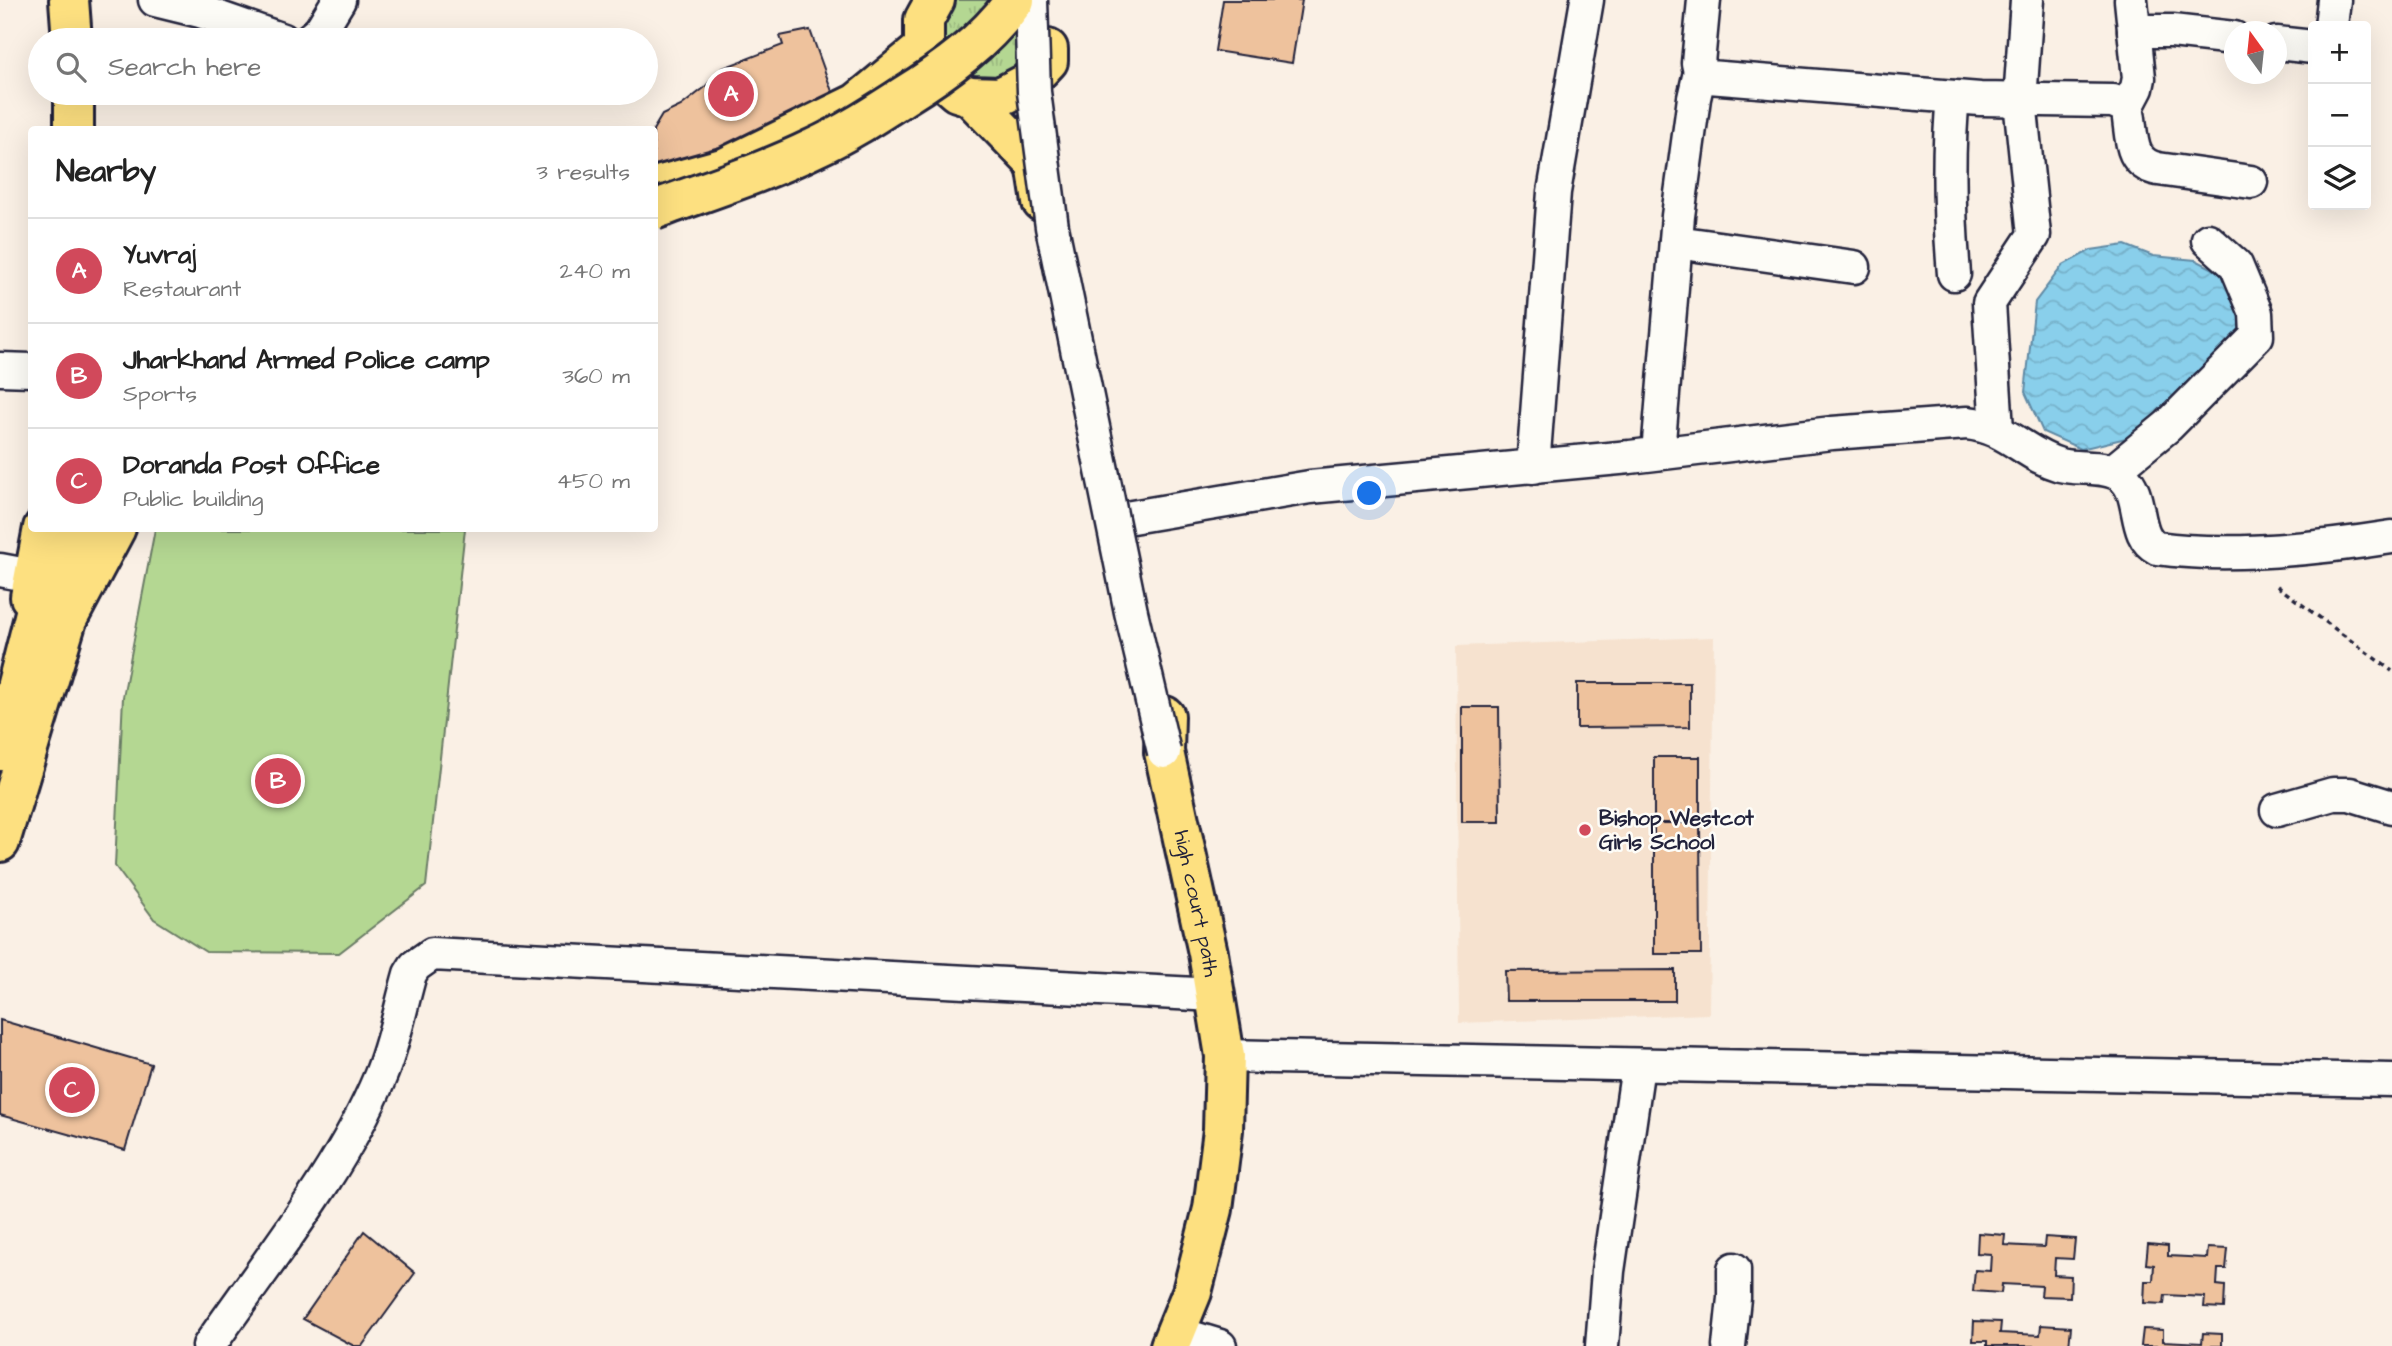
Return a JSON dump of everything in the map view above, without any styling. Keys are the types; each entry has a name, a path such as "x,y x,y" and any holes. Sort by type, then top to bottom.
{"main road":[{"path":"69,0 71,28"},
{"path":"935,0 924,20 924,48 936,74 963,94 1027,153 1037,170 1052,262 1139,709 1164,752"},
{"path":"658,196 766,157 825,130 865,107 938,55 968,27 991,0"},
{"path":"658,208 814,148 866,120 933,78 991,29 1015,0"},
{"path":"658,218 884,131 933,98 963,94 1000,97 1027,83 1042,31"},
{"path":"1042,31 1051,151 1065,236 1166,703 1164,752"},
{"path":"658,186 726,167 857,103 924,48"},
{"path":"74,105 74,126"},
{"path":"19,678 16,573 41,532"},
{"path":"0,751 39,597 78,532"},
{"path":"0,777 48,601 87,532"},
{"path":"0,822 47,652 62,610 103,532"},
{"path":"0,842 67,620 114,532"},
{"name":"high court path","path":"1164,752 1208,953 1225,1056 1223,1130 1213,1209 1192,1292 1174,1339"}],"street":[{"path":"155,0 200,11 249,28"},
{"path":"322,28 339,0"},
{"path":"1534,467 1554,192 1587,0"},
{"path":"1658,453 1676,242 1692,111 1700,72 1698,58 1704,0"},
{"path":"1997,430 1989,303 2034,235 2020,101 2028,0"},
{"path":"2332,21 2334,0"},
{"path":"2224,37 2172,32 2132,15 2139,78 2137,89 2127,107 2131,142 2144,165 2251,182"},
{"path":"1042,31 1034,92 1052,227 1131,612 1164,752"},
{"path":"2287,44 2308,46"},
{"path":"1700,72 1709,78 2020,101 2104,101 2127,107"},
{"path":"1953,97 1949,218 1954,274"},
{"path":"2113,471 2168,426 2257,336 2256,313 2236,265 2208,240"},
{"path":"1676,242 1854,267"},
{"path":"0,369 28,370"},
{"path":"1126,518 1310,488 1534,467 1832,433 1953,423 1983,425 1997,430 2049,461 2071,467 2113,471 2123,477 2130,485 2146,538 2157,548 2249,551 2392,537"},
{"path":"2277,810 2333,794 2350,794 2392,807"},
{"path":"209,1346 341,1153 370,1100 385,1065 410,974 415,966 432,954 1215,995"},
{"path":"1225,1056 2392,1080"},
{"path":"1602,1346 1608,1271 1638,1066"},
{"path":"1729,1346 1734,1269"},
{"path":"1174,1339 1220,1346"}],"path":[{"path":"2277,586 2392,671"}],"shaded area":[{"name":"Bishop Westcot Girls School","path":"1714,637 1709,1014 1459,1023 1456,646"}],"green space":[{"path":"953,0 1025,0 1019,76 972,84 938,37"},
{"path":"154,532 465,532 426,886 339,953 206,952 154,919 115,866 123,697"}],"water":[{"path":"2125,245 2153,256 2196,260 2229,277 2253,341 2151,432 2081,449 2043,432 2025,392 2035,302 2063,265 2091,250"}],"building":[{"path":"1223,0 1302,0 1292,63 1215,51"},
{"path":"810,30 834,97 745,152 658,171 658,126 655,126 662,115 681,106 723,68 783,45 780,36"},
{"path":"1577,683 1690,683 1690,727 1577,728"},
{"path":"1462,707 1499,707 1500,822 1462,822"},
{"path":"1654,757 1700,757 1700,823 1654,823"},
{"path":"1654,823 1700,823 1701,954 1654,954"},
{"path":"1675,970 1675,1001 1506,1001 1505,971"},
{"path":"0,1020 151,1064 125,1150 0,1115"},
{"path":"364,1231 415,1273 362,1346 354,1346 303,1319"},
{"path":"1978,1233 2005,1235 2004,1245 2044,1247 2045,1237 2075,1239 2073,1259 2055,1258 2054,1275 2071,1276 2070,1297 2041,1296 2042,1286 2002,1284 2001,1293 1973,1291 1975,1270 1990,1271 1991,1254 1977,1253"},
{"path":"2148,1244 2168,1246 2168,1256 2207,1258 2208,1248 2228,1249 2226,1269 2218,1269 2217,1285 2225,1286 2224,1308 2204,1307 2205,1297 2165,1295 2164,1304 2144,1303 2145,1281 2153,1281 2154,1265 2146,1264"},
{"path":"1974,1321 2001,1322 2000,1333 2040,1335 2041,1325 2071,1327 2069,1346 1987,1346 1987,1341 1973,1341"},
{"path":"2143,1329 2163,1330 2163,1341 2202,1343 2203,1333 2222,1334 2222,1346 2141,1346"}],"place":[{"name":"Yuvraj","path":"731,94"},
{"name":"Jharkhand Armed Police camp","path":"278,781"},
{"name":"Bishop Westcot Girls School","path":"1585,830"},
{"name":"Doranda Post Office","path":"72,1090"}]}
